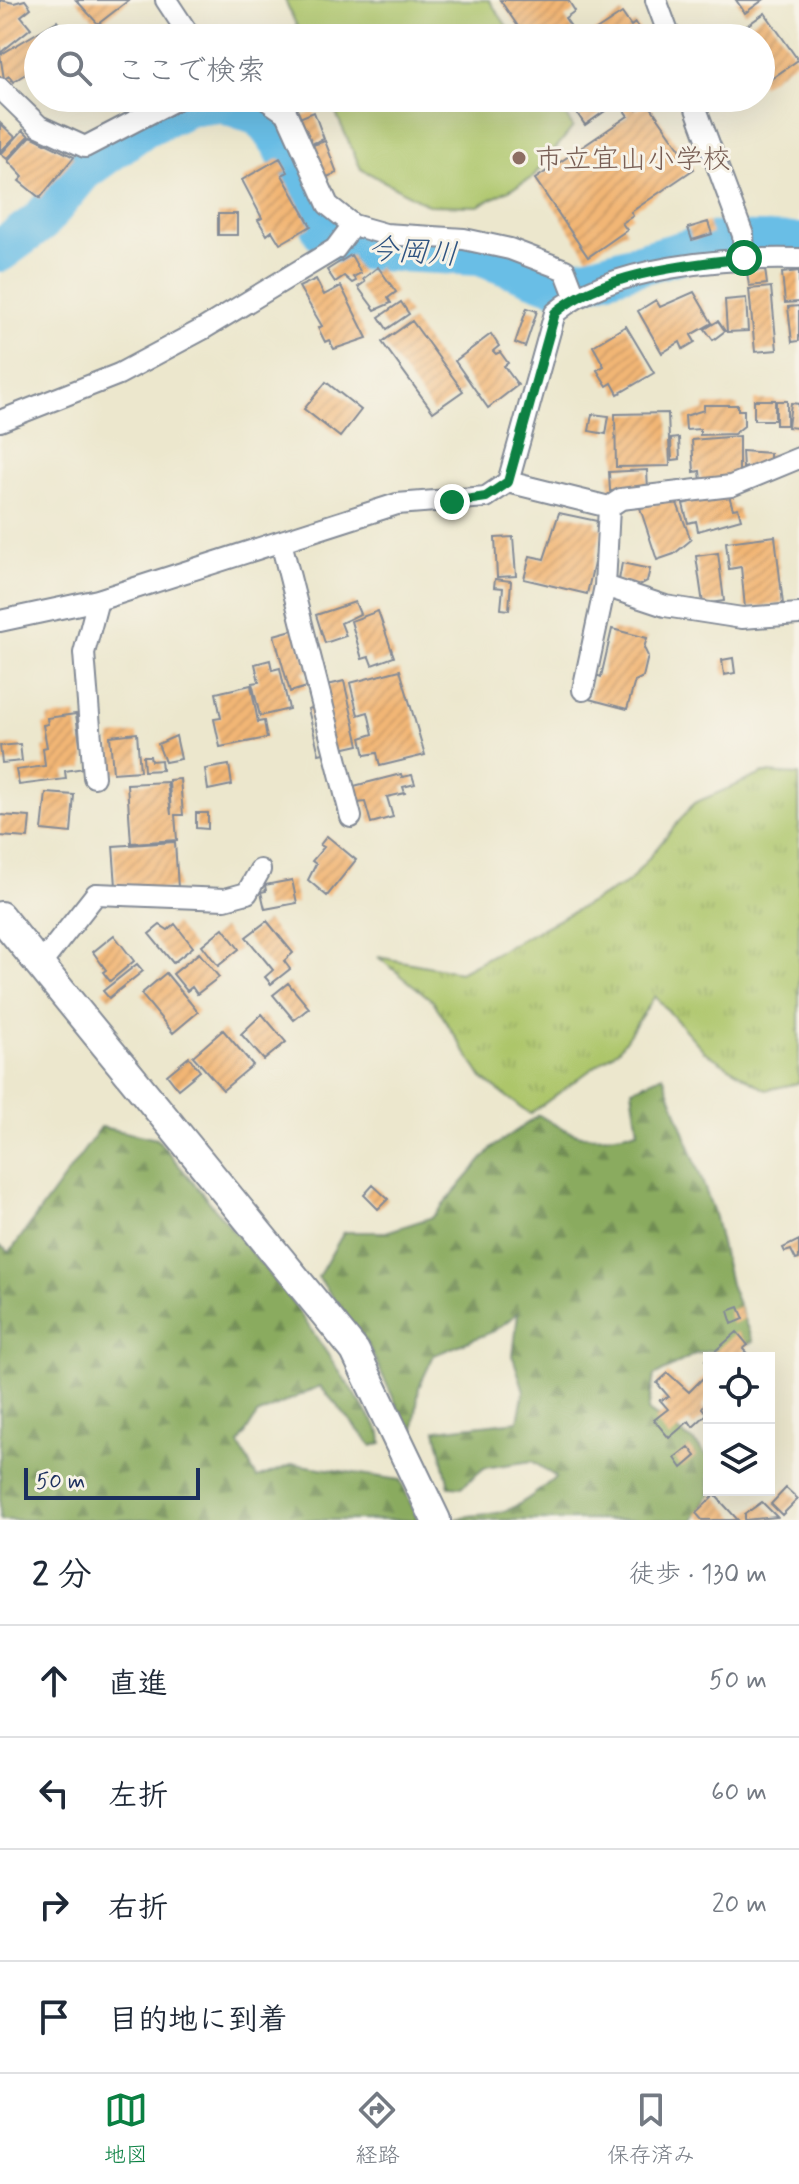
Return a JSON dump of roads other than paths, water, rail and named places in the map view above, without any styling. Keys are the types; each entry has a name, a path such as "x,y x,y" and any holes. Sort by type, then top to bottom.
{"street":[{"path":"166,0 182,24"},
{"path":"656,0 665,24"},
{"path":"0,88 24,111"},
{"path":"25,112 39,126 85,147 152,112"},
{"path":"284,112 328,205 353,225 385,234 464,239 510,249 565,270 575,296"},
{"path":"697,112 743,235 744,258"},
{"path":"0,421 119,374 203,329 335,249 353,225"},
{"path":"0,621 98,600 397,504 486,497 508,482 555,313 575,296 691,264 744,258 799,259"},
{"path":"508,482 609,507 621,499 731,486 799,458"},
{"path":"583,690 605,586 609,507"},
{"path":"281,542 351,817"},
{"path":"605,586 665,606 742,618 799,614"},
{"path":"94,777 84,653 98,600"},
{"path":"40,965 96,894 225,899 247,893 260,870"},
{"path":"0,916 355,1351 436,1520"}],"waterway":[{"name":"今岡川","path":"0,251 41,221 82,171 143,127 175,112"},
{"name":"今岡川","path":"249,112 261,116 282,143 323,231 357,249 480,255 552,282 590,278 717,242 799,244"}],"place":[{"name":"市立宜山小学校","path":"519,158"}]}
